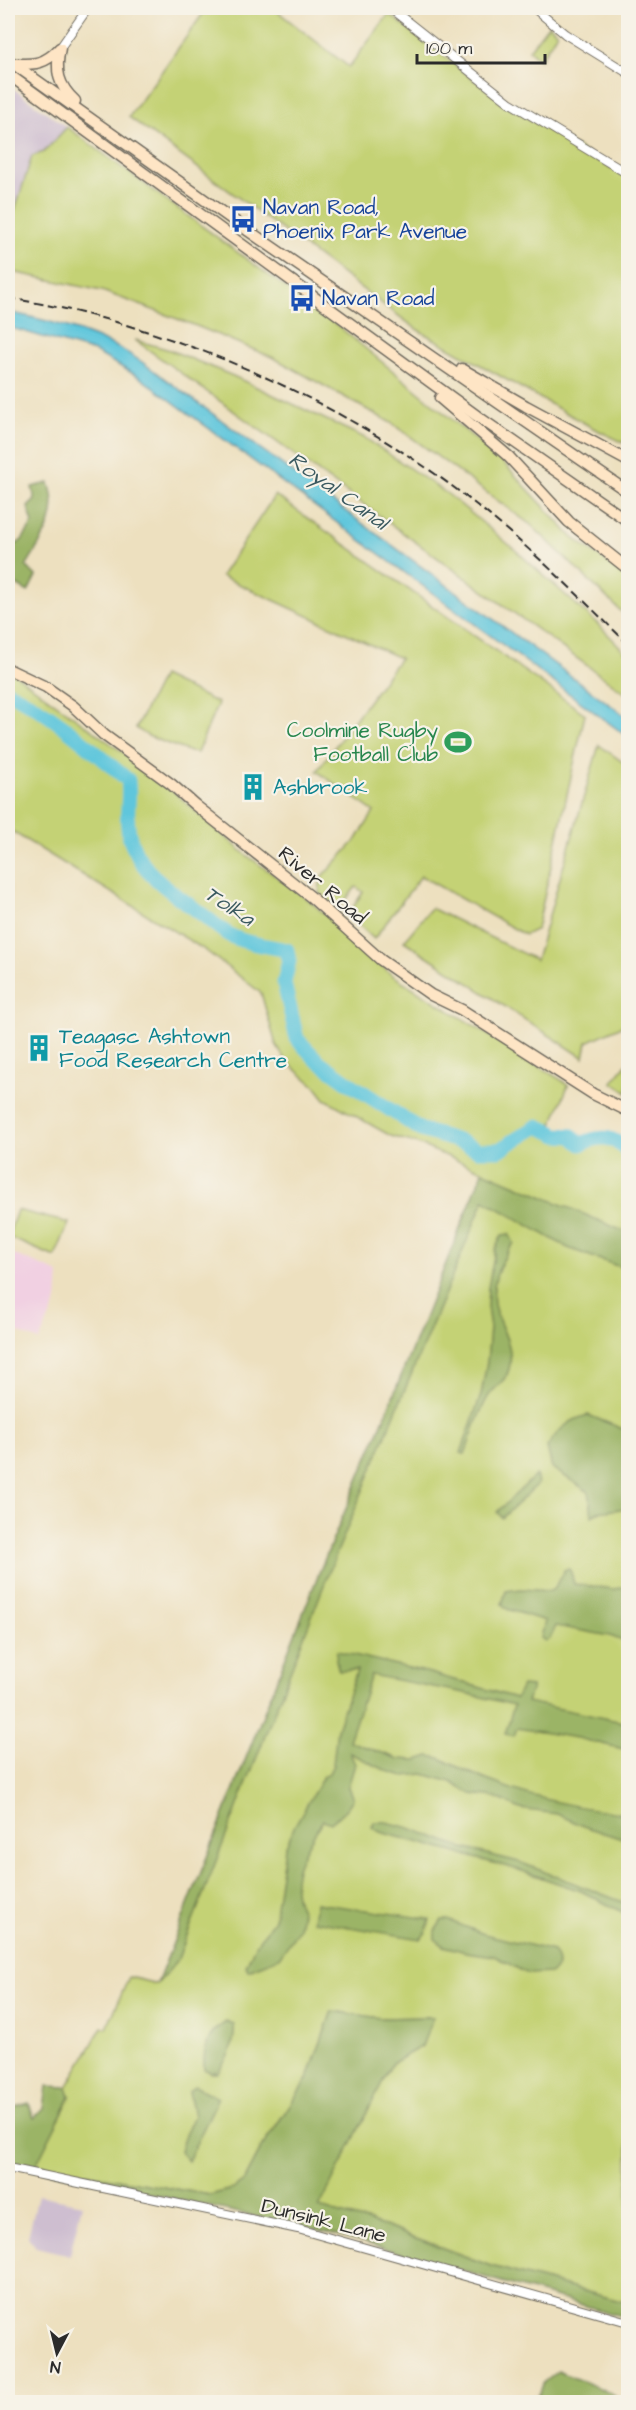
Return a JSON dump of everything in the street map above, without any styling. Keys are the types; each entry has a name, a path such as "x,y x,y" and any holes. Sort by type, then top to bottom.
{"main road":[{"path":"9,66 39,64 50,59 60,48"},
{"path":"60,48 57,74 60,84 94,120"},
{"path":"9,66 94,120 240,225 628,492"},
{"path":"9,66 332,311 464,417 508,456 569,522 628,569"},
{"path":"332,311 628,522"},
{"path":"367,311 526,406 628,461"},
{"name":"River Road","path":"8,669 46,687 73,706 104,735 171,784 311,897 389,965 431,995 462,1010 593,1094 628,1111"}],"street":[{"path":"60,48 88,8"},
{"path":"390,8 509,102 628,174"},
{"path":"534,8 565,34 628,73"},
{"name":"Dunsink Lane","path":"8,2168 298,2229 628,2322"}],"shaded area":[{"path":"8,85 67,127 44,153 32,157 8,227"},
{"path":"8,1252 59,1273 57,1301 39,1341 8,1328"},
{"path":"38,2195 82,2204 70,2255 36,2247 28,2237"}],"green space":[{"path":"207,8 273,8 349,67 389,14 507,105 628,178 628,445 593,428 418,330 129,117"},
{"path":"549,24 557,33 540,60 529,50"},
{"path":"67,127 342,329 501,460 573,538 628,577 628,618 531,525 393,424 274,358 199,327 102,291 13,272 8,273 8,227 32,156 44,152"},
{"path":"135,340 170,350 233,376 365,438 449,495 513,548 600,626 628,655 628,695"},
{"path":"49,483 53,506 44,536 26,566 36,576 28,592 15,584 8,583 8,536 17,544 22,540 33,523 28,507 35,500 32,487"},
{"name":"Coolmine Rugby Football Club","path":"275,495 585,714 537,929 525,935 421,876 374,939 348,915 363,892 356,887 339,908 319,894 321,878 357,839 374,812 317,771 400,658 221,576"},
{"path":"8,672 15,674 158,778 245,854 310,901 392,975 563,1081 568,1086 549,1132 572,1136 581,1144 607,1138 618,1143 628,1153 628,2303 491,2266 384,2226 318,2208 392,2063 422,2046 432,2017 380,2018 332,2011 308,2078 262,2147 244,2181 233,2189 210,2195 35,2165 70,2098 67,2087 102,2027 107,2028 129,1977 157,1984 319,1573 388,1409 483,1171 415,1143 391,1136 325,1099 315,1086 286,1061 276,1045 261,993 205,950 8,829"},
{"path":"162,676 218,703 197,753 148,736 136,728"},
{"path":"599,745 628,766 628,1023 587,1042 584,1058 404,941 431,908 536,960"},
{"path":"628,1062 628,1093 612,1082"},
{"path":"483,1171 628,1233 628,1270 568,1248 484,1200 333,1562 177,1961 157,1984 319,1573 388,1409"},
{"path":"17,1210 69,1223 55,1257 8,1237"},
{"path":"509,1234 514,1243 498,1271 494,1287 494,1303 508,1342 509,1369 504,1380 486,1400 465,1454 461,1453 481,1395 487,1362 490,1328 487,1307 488,1288 495,1250 502,1235"},
{"path":"588,1415 628,1431 628,1508 598,1512 592,1516 589,1492 552,1468 547,1447 551,1441 569,1423"},
{"path":"536,1475 538,1484 502,1518 497,1512"},
{"path":"569,1569 574,1584 614,1589 628,1587 628,1643 610,1636 556,1626 550,1639 545,1641 541,1638 545,1621 507,1609 502,1604 506,1591 521,1589 550,1591 554,1589 564,1570"},
{"path":"337,1651 430,1673 516,1698 522,1686 532,1687 527,1702 628,1723 628,1750 577,1738 517,1728 514,1736 505,1734 514,1705 371,1675 349,1741 399,1759 417,1760 429,1756 440,1758 486,1780 531,1795 579,1807 628,1814 628,1841 583,1826 557,1814 520,1809 495,1797 471,1794 451,1782 424,1774 404,1776 387,1771 350,1753 355,1764 348,1787 353,1799 331,1823 323,1820 299,1864 295,1887 302,1912 299,1929 279,1958 248,1970 246,1966 255,1946 274,1920 285,1848 295,1825 323,1777 329,1773 333,1765 337,1729 357,1670 339,1671 336,1660"},
{"path":"374,1822 386,1822 410,1828 463,1848 519,1862 628,1904 628,1915 581,1891 519,1870 380,1832 372,1827"},
{"path":"316,1903 430,1919 421,1939 313,1921"},
{"path":"442,1920 448,1920 484,1934 553,1951 557,1960 556,1967 552,1973 528,1974 494,1956 444,1946 435,1939 435,1931"},
{"path":"332,2011 380,2018 433,2017 422,2046 392,2063 319,2208 384,2226 491,2266 628,2303 628,2318 327,2232 8,2163 8,2116 13,2113 12,2108 29,2103 34,2118 44,2108 47,2086 67,2087 70,2097 36,2165 210,2195 233,2189 244,2181 262,2147 308,2078"},
{"path":"226,2022 234,2025 232,2045 217,2073 214,2073 215,2070 212,2073 204,2069 204,2054 210,2036"},
{"path":"195,2086 218,2098 188,2161 180,2151 194,2116 189,2091"},
{"path":"558,2371 607,2391 621,2402 536,2402 544,2382"}],"water":[{"name":"Royal Canal","path":"8,312 78,330 111,344 142,362 628,718 628,737 139,377 95,352 8,327"}],"waterway":[{"name":"Tolka","path":"8,692 25,700 56,721 128,780 129,836 137,855 153,876 172,893 233,937 253,944 287,950 289,961 284,983 297,1039 317,1060 421,1130 461,1142 478,1150 499,1150 538,1126 557,1135 572,1136 581,1144 607,1138 618,1143 628,1153"}],"railway":[{"path":"8,298 73,311 139,329 205,352 270,379 333,411 393,446 450,485 502,526 628,644"}],"place":[{"name":"Navan Road, Phoenix Park Avenue","path":"243,219"},
{"name":"Navan Road","path":"302,298"},
{"name":"Coolmine Rugby Football Club","path":"458,742"},
{"name":"Ashbrook","path":"253,787"},
{"name":"Teagasc Ashtown Food Research Centre","path":"39,1048"}]}
